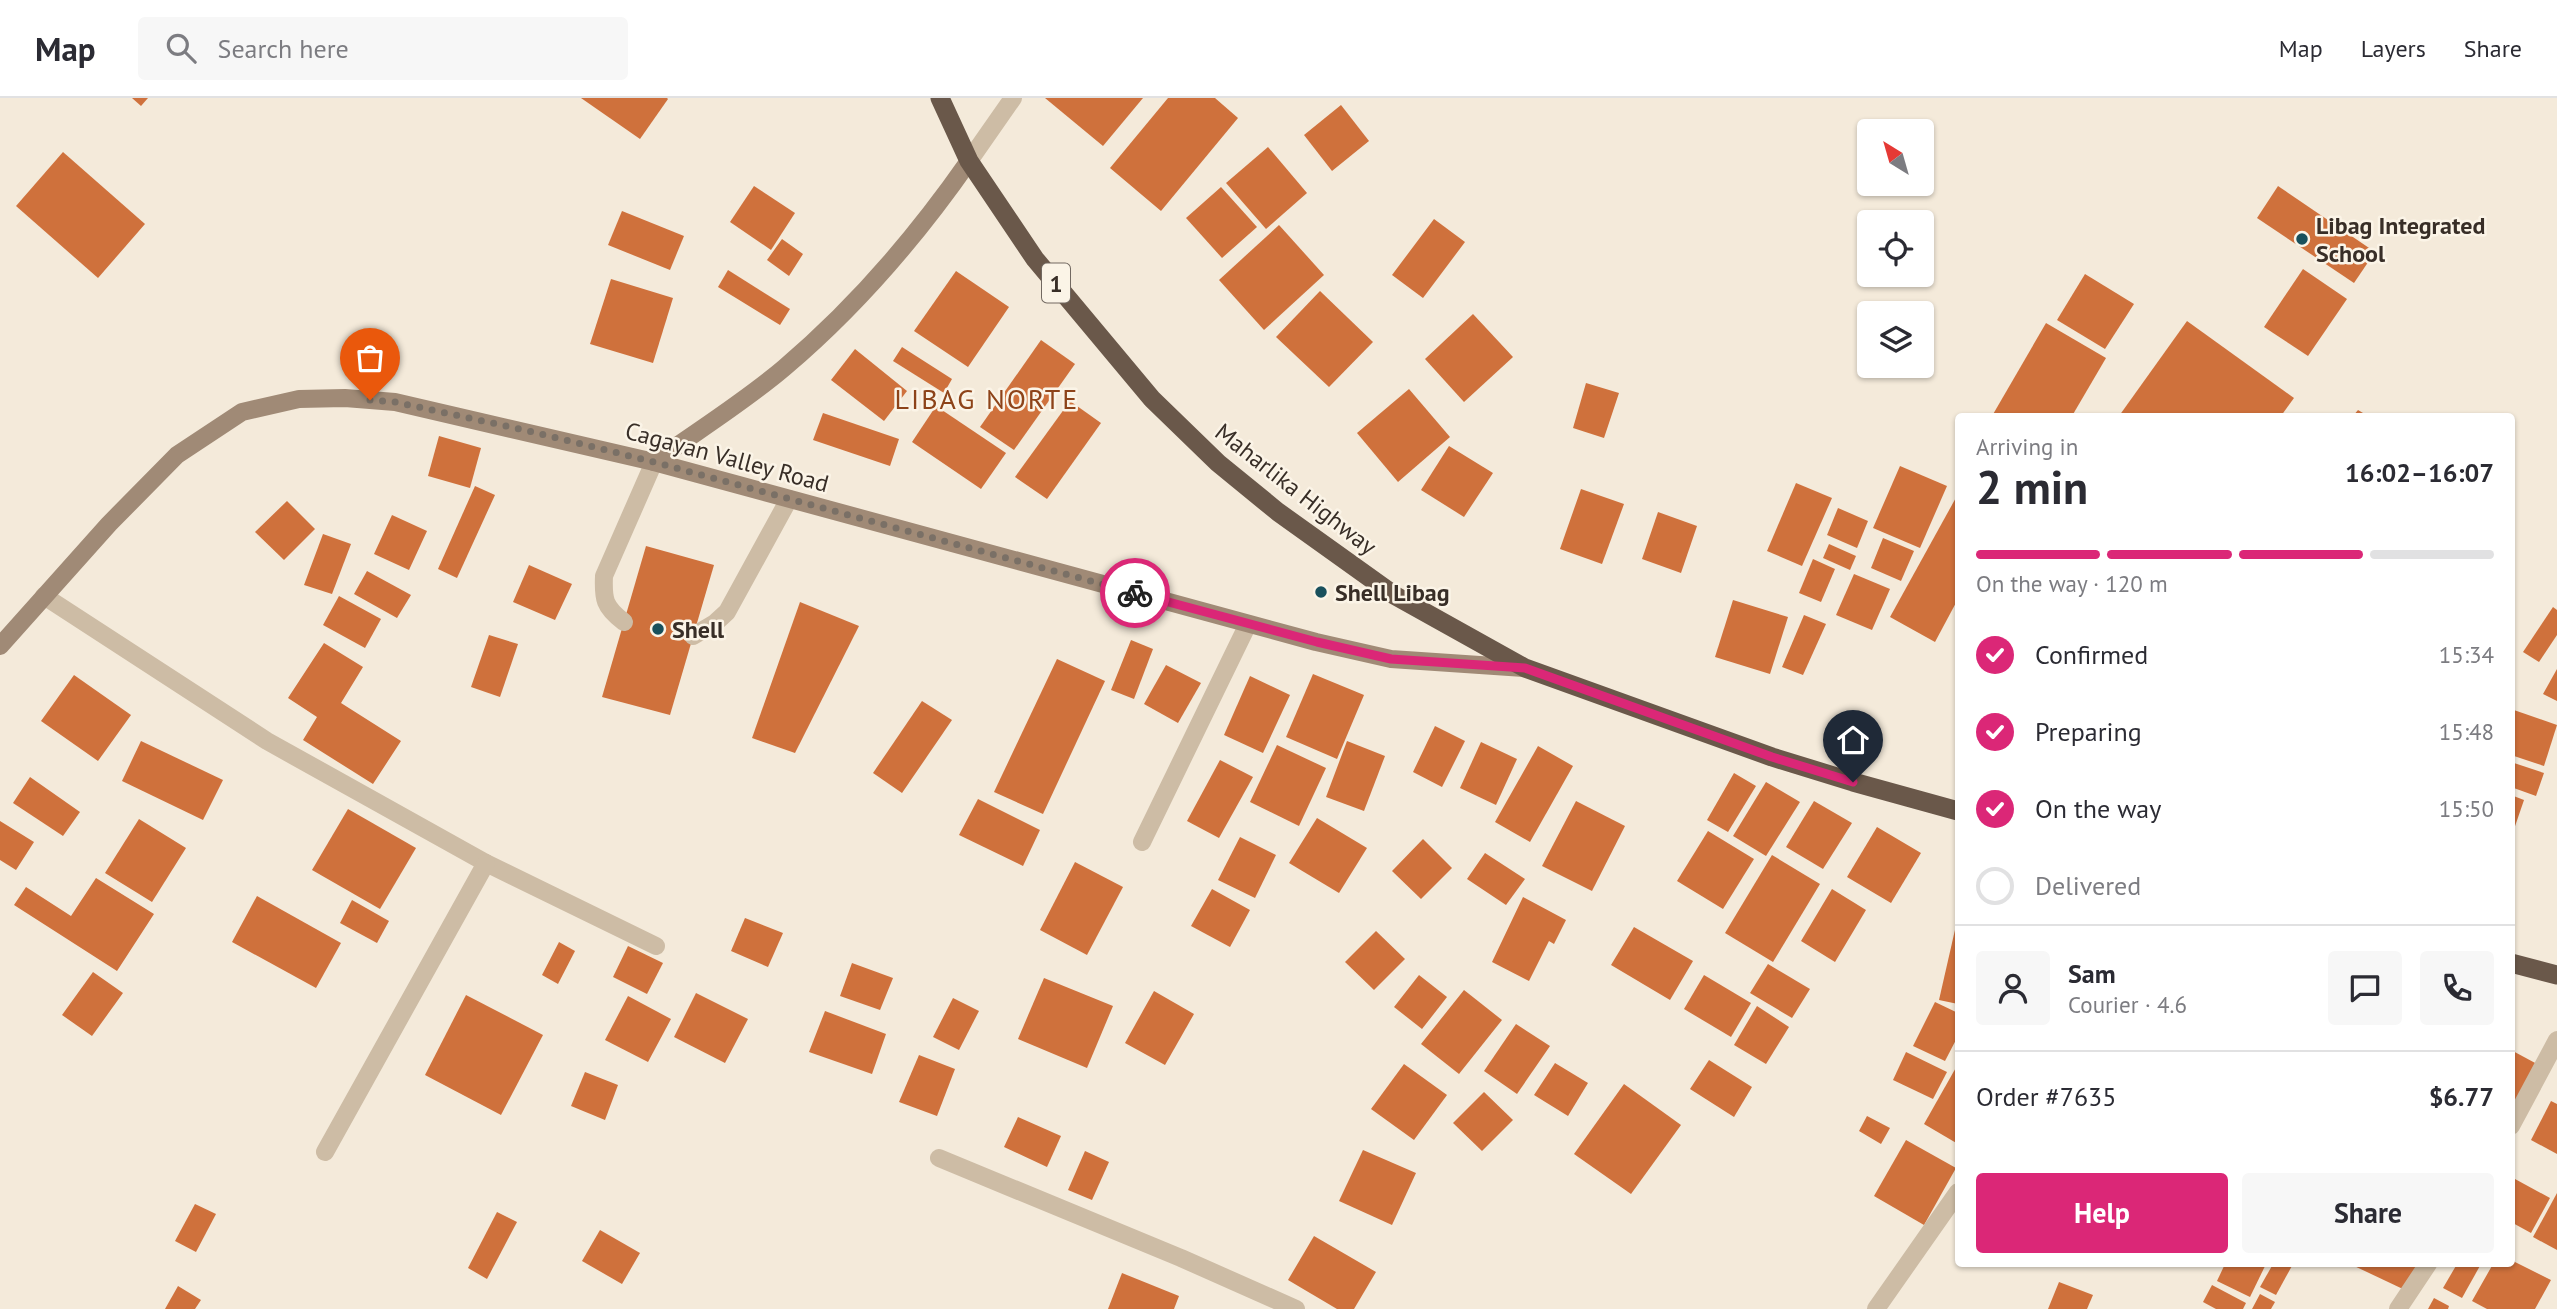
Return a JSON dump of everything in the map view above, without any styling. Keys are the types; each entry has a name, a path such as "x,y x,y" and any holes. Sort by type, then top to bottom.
{"highway":[{"name":"Maharlika Highway","path":"940,98 970,161 1035,259 1152,398 1218,463 1278,512 1394,595 1525,668 1772,757 1955,810"},
{"path":"2515,964 2557,975"}],"main road":[{"path":"654,462 783,369 837,318 892,262 929,218 970,161"},
{"name":"Cagayan Valley Road","path":"0,646 109,524 177,455 242,412 299,399 345,398 395,402 654,462 1248,624 1391,659 1525,668"}],"street":[{"path":"970,161 1013,98"},
{"path":"624,622 610,612 603,596 604,576 654,462"},
{"path":"693,636 727,612 789,499"},
{"path":"44,596 267,741 486,863 656,946"},
{"path":"1142,842 1248,624"},
{"path":"325,1152 486,863"},
{"path":"2515,1119 2557,1040"},
{"path":"939,1158 1181,1258 1296,1309"},
{"path":"1876,1309 1955,1196"},
{"path":"2398,1309 2426,1267"}],"building":[{"path":"132,98 148,98 141,106"},
{"path":"581,98 667,98 668,99 640,139"},
{"path":"1045,98 1143,98 1103,146"},
{"path":"1168,98 1215,98 1238,118 1161,211 1110,168"},
{"path":"1341,105 1369,141 1332,171 1304,135"},
{"path":"1268,147 1307,193 1266,229 1226,183"},
{"path":"63,152 145,224 98,278 16,206"},
{"path":"754,186 795,213 771,250 730,222"},
{"path":"2278,186 2375,252 2354,283 2257,218"},
{"path":"1221,187 1257,227 1222,258 1186,218"},
{"path":"622,211 684,236 670,270 608,245"},
{"path":"1434,219 1465,242 1423,298 1392,275"},
{"path":"1279,225 1324,275 1264,330 1219,280"},
{"path":"782,239 803,254 789,276 767,260"},
{"path":"2303,269 2347,299 2308,356 2264,327"},
{"path":"728,270 790,309 780,325 718,287"},
{"path":"956,271 1009,307 968,367 914,331"},
{"path":"2085,274 2134,304 2105,349 2057,320"},
{"path":"611,279 673,298 653,363 590,344"},
{"path":"1320,291 1373,342 1329,387 1276,337"},
{"path":"1473,314 1513,357 1464,402 1425,359"},
{"path":"2187,321 2294,398 2283,413 2121,413"},
{"path":"2046,323 2106,358 2074,413 1994,413"},
{"path":"1041,340 1075,364 1014,450 980,427"},
{"path":"902,347 952,379 944,393 893,361"},
{"path":"855,349 907,391 884,421 831,380"},
{"path":"1586,383 1619,393 1604,438 1573,428"},
{"path":"1409,389 1450,437 1398,482 1357,433"},
{"path":"1070,401 1101,423 1047,499 1015,477"},
{"path":"936,406 1006,453 981,489 912,442"},
{"path":"823,413 899,439 890,466 813,440"},
{"path":"439,436 481,448 470,488 428,476"},
{"path":"1449,446 1493,473 1464,517 1421,490"},
{"path":"1900,466 1947,486 1920,548 1873,528"},
{"path":"1796,483 1832,498 1802,566 1767,551"},
{"path":"475,486 495,495 457,578 438,569"},
{"path":"1581,489 1624,504 1602,564 1560,549"},
{"path":"1955,499 1955,605 1935,642 1890,617"},
{"path":"287,501 315,529 284,560 255,532"},
{"path":"1838,508 1868,521 1857,548 1827,535"},
{"path":"1658,512 1697,526 1681,573 1642,559"},
{"path":"392,515 427,531 409,570 374,554"},
{"path":"323,534 351,544 332,594 304,585"},
{"path":"1883,538 1914,551 1901,581 1871,568"},
{"path":"1829,544 1856,556 1850,570 1823,558"},
{"name":"Shell","path":"646,546 714,565 670,715 602,697"},
{"path":"1813,559 1835,569 1821,602 1799,593"},
{"path":"529,565 572,584 555,620 513,602"},
{"path":"367,571 411,595 397,618 354,594"},
{"path":"1854,574 1890,589 1872,630 1836,615"},
{"path":"339,596 381,619 365,648 323,625"},
{"path":"1733,600 1788,617 1770,674 1715,657"},
{"path":"800,602 859,626 795,753 752,738"},
{"path":"2553,607 2557,610 2557,635 2539,662 2523,652"},
{"path":"1804,615 1826,624 1803,675 1782,667"},
{"path":"489,635 518,644 500,697 471,687"},
{"path":"1131,640 1153,649 1134,699 1111,690"},
{"path":"324,643 363,667 341,703 401,741 373,784 303,740 317,717 288,698"},
{"path":"1057,659 1105,681 1043,814 994,792"},
{"path":"1166,665 1201,683 1178,723 1144,704"},
{"path":"2557,669 2557,701 2543,694"},
{"path":"1313,674 1364,695 1337,759 1286,737"},
{"path":"74,675 131,715 98,761 41,721"},
{"path":"1250,676 1290,695 1263,753 1224,735"},
{"path":"922,701 952,720 902,793 873,773"},
{"path":"2515,710 2557,725 2544,766 2515,756"},
{"path":"1435,726 1465,741 1442,787 1413,772"},
{"path":"141,741 223,780 203,820 122,781"},
{"path":"1347,741 1385,756 1364,811 1326,797"},
{"path":"1481,742 1517,759 1496,805 1460,788"},
{"path":"1277,745 1326,768 1299,826 1250,802"},
{"path":"1538,746 1573,766 1530,842 1495,822"},
{"path":"1220,760 1253,777 1219,838 1187,821"},
{"path":"2515,763 2544,773 2536,796 2515,788"},
{"path":"1734,773 1756,786 1728,832 1707,820"},
{"path":"30,777 80,812 63,836 13,803"},
{"path":"1766,782 1800,802 1766,856 1733,836"},
{"path":"2515,797 2524,800 2515,826"},
{"path":"978,799 1040,830 1023,866 959,835"},
{"path":"1576,801 1625,826 1592,891 1542,866"},
{"path":"1814,801 1852,823 1823,869 1786,847"},
{"path":"348,809 416,848 380,909 312,870"},
{"path":"1317,818 1367,848 1339,893 1289,863"},
{"path":"139,819 186,848 152,902 105,873"},
{"path":"0,821 34,842 16,870 0,860"},
{"path":"1877,827 1921,853 1891,903 1847,877"},
{"path":"1708,831 1754,859 1723,909 1677,881"},
{"path":"1240,837 1276,855 1255,898 1218,880"},
{"path":"1423,839 1452,868 1421,899 1392,871"},
{"path":"1485,853 1525,879 1506,905 1467,879"},
{"path":"1772,855 1820,884 1773,962 1725,933"},
{"path":"1075,862 1123,887 1087,955 1040,930"},
{"path":"96,878 154,914 117,971 14,905 26,887 71,916"},
{"path":"1212,889 1250,910 1230,947 1191,926"},
{"path":"1832,889 1866,910 1835,962 1801,941"},
{"path":"257,896 341,943 316,988 232,942"},
{"path":"1523,897 1566,920 1554,944 1549,941 1529,981 1492,962"},
{"path":"352,900 389,921 377,943 340,923"},
{"path":"745,918 783,933 768,967 731,951"},
{"path":"1634,927 1693,961 1670,1000 1611,965"},
{"path":"1955,930 1955,1003 1939,1000"},
{"path":"1376,931 1405,959 1374,990 1345,962"},
{"path":"559,942 575,951 558,984 542,975"},
{"path":"628,946 663,963 647,994 613,977"},
{"path":"852,963 893,978 880,1010 840,996"},
{"path":"1768,964 1810,989 1792,1018 1750,993"},
{"path":"93,972 123,993 92,1036 62,1015"},
{"path":"1419,975 1447,997 1422,1029 1394,1007"},
{"path":"1704,975 1751,1003 1731,1037 1684,1009"},
{"path":"1044,978 1113,1006 1087,1068 1018,1039"},
{"path":"1464,990 1502,1020 1459,1074 1421,1044"},
{"path":"1154,991 1194,1014 1165,1065 1125,1043"},
{"path":"696,993 748,1019 725,1063 674,1037"},
{"path":"466,995 543,1035 501,1115 425,1075"},
{"path":"628,996 671,1019 648,1062 605,1040"},
{"path":"953,998 979,1011 959,1050 933,1037"},
{"path":"1935,1002 1955,1012 1955,1042 1945,1061 1913,1046"},
{"path":"1757,1006 1789,1027 1766,1064 1734,1045"},
{"path":"825,1011 886,1034 872,1074 809,1052"},
{"path":"1516,1024 1550,1046 1517,1094 1484,1071"},
{"path":"1906,1052 1947,1072 1933,1099 1893,1080"},
{"path":"2515,1052 2537,1064 2515,1104"},
{"path":"919,1055 955,1069 937,1116 899,1102"},
{"path":"1709,1060 1752,1087 1734,1117 1690,1089"},
{"path":"1555,1063 1588,1083 1568,1116 1534,1095"},
{"path":"1404,1064 1447,1095 1414,1140 1371,1109"},
{"path":"1955,1069 1955,1142 1924,1124"},
{"path":"585,1072 618,1085 605,1120 571,1106"},
{"path":"1624,1084 1681,1125 1631,1194 1574,1154"},
{"path":"1484,1092 1513,1120 1482,1151 1453,1123"},
{"path":"2551,1101 2557,1104 2557,1154 2531,1140"},
{"path":"1867,1116 1890,1128 1881,1144 1859,1131"},
{"path":"1018,1117 1061,1136 1047,1167 1004,1147"},
{"path":"1906,1140 1955,1167 1924,1225 1874,1196"},
{"path":"1363,1150 1416,1173 1392,1225 1339,1201"},
{"path":"1085,1151 1109,1162 1092,1200 1068,1190"},
{"path":"2515,1179 2550,1198 2531,1233 2515,1224"},
{"path":"2557,1193 2557,1250 2533,1237"},
{"path":"195,1204 216,1214 196,1252 175,1241"},
{"path":"497,1212 517,1222 487,1279 468,1268"},
{"path":"600,1230 640,1253 622,1284 582,1261"},
{"path":"1314,1236 1376,1272 1354,1309 1337,1309 1288,1280"},
{"path":"2515,1262 2551,1280 2535,1309 2487,1309 2472,1301 2491,1267 2515,1267"},
{"path":"2224,1267 2265,1267 2250,1297 2217,1281"},
{"path":"2271,1267 2291,1267 2276,1295 2260,1287"},
{"path":"2356,1267 2416,1267 2405,1290"},
{"path":"2455,1267 2479,1267 2462,1298 2443,1288"},
{"path":"1122,1273 1179,1296 1174,1309 1108,1309"},
{"path":"2059,1282 2093,1295 2087,1309 2048,1309"},
{"path":"2212,1285 2246,1303 2243,1309 2216,1309 2203,1302"},
{"path":"178,1286 201,1300 195,1309 165,1309"},
{"path":"2260,1294 2275,1302 2271,1309 2252,1309"},
{"path":"2434,1298 2449,1306 2448,1309 2428,1309"}],"way so far":[{"path":"370,400 395,402 529,431 654,462 1135,593"}],"place":[{"name":"Libag Integrated School","path":"2302,239"},
{"name":"Shell Libag","path":"1321,592"},
{"name":"Shell","path":"658,629"}],"district":[{"name":"LIBAG NORTE","path":"987,398"}],"route":[{"path":"1135,593 1391,659 1525,668 1772,757 1853,782"}]}
